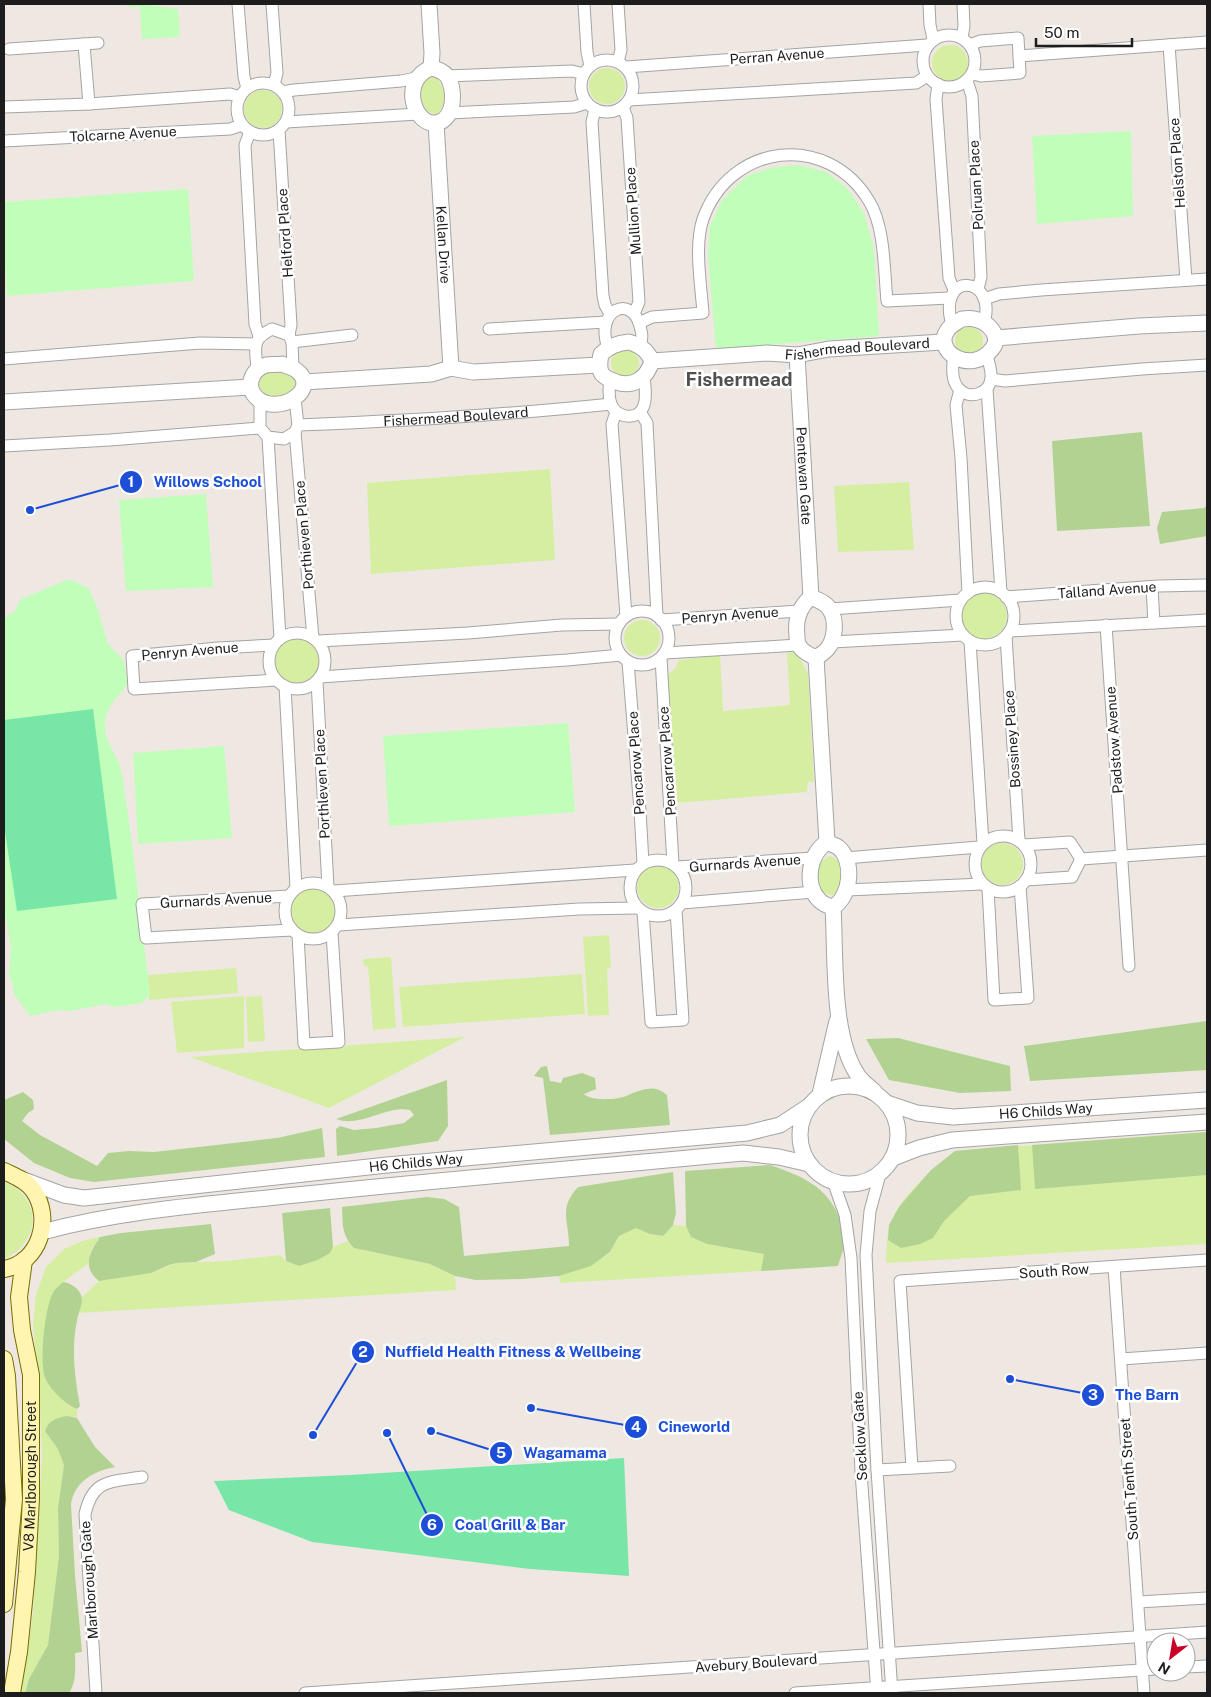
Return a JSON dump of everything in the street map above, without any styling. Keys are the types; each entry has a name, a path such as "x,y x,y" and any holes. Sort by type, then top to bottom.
{"main road":[{"path":"4,1171 20,1178 32,1188 40,1202 43,1217 42,1232 35,1248 24,1260 4,1269"},
{"name":"V8 Marlborough Street","path":"12,1693 19,1652 27,1572 31,1498 31,1375 22,1330 19,1297 24,1260"},
{"name":"V8 Marlborough Street","path":"4,1359 7,1376 14,1499 4,1604"}],"street":[{"path":"238,4 244,92 237,106 238,116 246,128 265,135 282,126 418,114"},
{"name":"Helford Place","path":"272,4 278,89 289,107 282,126 290,338 293,368"},
{"path":"429,4 431,68"},
{"path":"584,4 587,70 581,85 582,93 591,106 603,296 608,318 605,340 608,348"},
{"path":"449,113 591,106 604,112 616,111 626,103 633,86 632,79 622,65 618,4"},
{"path":"929,4 930,42 922,59 927,76 938,84 948,87 957,86 970,78 1020,73 1018,38 966,41 952,34 941,35 930,42"},
{"path":"963,4 966,41 974,53 975,64 970,78"},
{"name":"Perran Avenue","path":"622,65 930,42"},
{"path":"1019,56 1207,42"},
{"path":"9,49 98,43"},
{"path":"84,44 89,104"},
{"name":"Helston Place","path":"1169,45 1186,280"},
{"path":"447,76 587,70 600,60 610,60 622,65"},
{"path":"431,68 447,76 452,88 452,101 449,113 444,119 436,123 427,121 418,114 412,90 416,78 423,71 431,68"},
{"path":"626,103 916,83 927,76"},
{"path":"4,107 89,104 230,94 244,92 256,84 265,83 278,89 294,90 401,81 416,78"},
{"name":"Polruan Place","path":"970,78 981,294 987,313 984,323"},
{"path":"938,84 936,99 949,278 952,294 949,316 952,325 962,319 973,319 984,323 992,329 996,338 994,346 987,356 976,361 965,362 954,356 952,368 954,380 960,390 967,394 979,394 989,384 1005,381 1207,365"},
{"name":"Mullion Place","path":"626,103 639,302 637,318 643,338 640,345"},
{"name":"Kellan Drive","path":"436,123 451,368"},
{"path":"246,128 246,183 257,340 257,370 251,380 250,387 260,401 271,404 286,404 300,394 304,382 293,368 282,364 267,365 257,370"},
{"name":"Tolcarne Avenue","path":"4,140 246,128"},
{"path":"489,329 608,318 617,309 626,309 637,318 703,313 700,234 703,220 711,202 731,176 743,168 768,156 784,154 804,155 821,160 844,173 860,188 870,202 877,219 881,239 887,301 952,294 961,286 970,286 981,294 999,294 1207,279"},
{"path":"996,338 1140,326 1207,323"},
{"name":"Fishermead Boulevard","path":"952,325 946,332 943,342 946,350 954,356"},
{"path":"4,359 257,340 272,329 290,338 352,335"},
{"path":"629,342 640,345 648,352 652,361 649,370 644,377 633,383 622,384 610,380 602,374 599,365 601,354 608,348 618,343 629,342"},
{"name":"Fishermead Boulevard","path":"652,361 767,353 797,355 829,349 943,342"},
{"name":"Pentewan Gate","path":"797,355 811,597"},
{"path":"987,356 990,366 989,384 1003,594"},
{"path":"304,382 431,374 451,368 473,372 599,365"},
{"path":"644,377 646,388 644,405 640,412 647,423 659,618"},
{"path":"315,640 468,633 622,620 634,613 642,612 650,613 659,618 666,627 669,636 663,655 653,663 636,665 624,658 616,648 616,631 622,620 612,424 613,408 608,390 610,380"},
{"path":"4,402 250,387"},
{"path":"830,609 964,596 984,587 1003,594 1011,604 1014,613 1013,622 1008,634 998,642 988,645 979,644 967,638 958,627 956,618 957,608 964,596 961,458 956,405 960,390"},
{"name":"Porthieven Place","path":"295,399 315,640"},
{"path":"260,401 260,428 268,437 277,642"},
{"name":"Fishermead Boulevard","path":"268,437 284,439 297,428 358,422 548,410 613,408 624,416 640,412"},
{"path":"4,446 260,428"},
{"name":"Talland Avenue","path":"1003,594 1207,585"},
{"path":"1152,587 1154,623"},
{"path":"811,597 823,602 830,609 833,617 834,632 832,642 816,658 803,651 798,645 796,625 799,610 811,597"},
{"name":"Penryn Avenue","path":"659,618 799,610"},
{"path":"1008,634 1106,625 1207,620"},
{"name":"Padstow Avenue","path":"1106,625 1128,966"},
{"path":"296,632 305,634 315,640 323,650 325,659 324,669 318,679 310,686 302,689 293,689 281,683 271,672 269,663 270,654 277,642 288,634 296,632"},
{"name":"Bossiney Place","path":"1008,634 1022,843"},
{"path":"832,642 967,638"},
{"path":"967,638 981,845 976,854 975,870 985,886 994,1000 1028,998 1023,883"},
{"name":"Penryn Avenue","path":"277,642 132,656 134,690 281,683"},
{"path":"663,655 798,645"},
{"name":"Pencarrow Place","path":"663,655 675,866"},
{"path":"318,679 557,661 624,658"},
{"name":"Pencarow Place","path":"624,658 640,810 639,867"},
{"path":"816,658 827,842"},
{"name":"Porthleven Place","path":"318,679 331,889"},
{"path":"281,683 293,892"},
{"path":"845,858 981,845 992,838 1001,836 1010,837 1022,843 1070,842 1082,859"},
{"path":"827,842 838,847 845,858 848,869 847,890 840,904 834,908"},
{"path":"827,842 813,858 810,871 814,892 819,900 825,905 834,908"},
{"path":"847,890 985,886 996,892 1013,891 1023,883 1030,872 1031,862 1029,853 1022,843"},
{"path":"1082,859 1207,850"},
{"name":"Gurnards Avenue","path":"675,866 813,858"},
{"path":"331,889 639,867 658,859 675,866 683,875 686,884 685,894 679,906 668,914 660,916 651,916 640,910 632,901 629,886 631,877 639,867"},
{"path":"1023,883 1072,877 1082,859"},
{"path":"312,883 320,883 331,889 339,898 342,906 342,915 335,929 324,937 316,939 307,938 295,932 287,922 285,913 286,904 293,892 304,884 312,883"},
{"name":"Gurnards Avenue","path":"293,892 142,904 146,938 295,932"},
{"path":"679,906 814,892"},
{"path":"640,910 651,1022 683,1020 679,906"},
{"path":"834,908 838,1017 849,1059 858,1076 882,1098 896,1120 898,1141 893,1158 880,1174 866,1181 850,1184 833,1182 819,1174 810,1164 800,1143 801,1122 809,1106 820,1094 842,1086 861,1087 882,1098"},
{"path":"335,929 579,909 640,910"},
{"path":"295,932 304,1044 339,1042 335,929"},
{"path":"820,1094 838,1017"},
{"name":"H6 Childs Way","path":"882,1098 917,1113 953,1116 1207,1100"},
{"name":"H6 Childs Way","path":"20,1178 64,1195 84,1198 387,1165 747,1133 780,1125 809,1106"},
{"name":"H6 Childs Way","path":"893,1158 919,1148 952,1140 1207,1122"},
{"name":"H6 Childs Way","path":"42,1232 81,1221 201,1205 388,1185 743,1153 779,1157 810,1164"},
{"name":"Secklow Gate","path":"880,1174 870,1211 866,1255 877,1470 892,1690"},
{"name":"Secklow Gate","path":"833,1182 845,1215 851,1258 861,1472 877,1690"},
{"name":"South Row","path":"912,1468 900,1281 1207,1260"},
{"name":"South Tenth Street","path":"1114,1266 1144,1693"},
{"path":"1121,1359 1207,1353"},
{"path":"877,1470 950,1466"},
{"name":"Marlborough Gate","path":"96,1693 85,1514 88,1500 96,1488 120,1478 142,1477"},
{"path":"1138,1602 1207,1598"},
{"name":"Avebury Boulevard","path":"305,1693 1207,1632"},
{"path":"795,1693 892,1690 1146,1670"}],"green space":[{"path":"124,4 143,4 178,9 180,37 142,39 140,7 128,7"},
{"path":"950,45 957,46 963,50 967,56 967,70 963,76 957,80 950,81 943,80 937,76 933,70 932,63 933,56 937,50 943,46"},
{"path":"607,68 614,69 620,73 624,79 624,93 620,99 614,103 607,104 600,103 594,99 590,93 589,86 590,79 594,73 600,69"},
{"path":"431,75 440,82 444,94 443,105 436,115 427,111 421,97 422,87"},
{"path":"263,90 277,95 282,109 277,123 263,128 249,123 244,109 249,95"},
{"path":"1131,131 1133,216 1037,224 1032,136"},
{"path":"799,165 826,172 847,188 864,213 874,249 879,336 716,349 708,256 710,226 722,200 747,176 774,167"},
{"path":"188,189 194,281 7,296 4,202"},
{"path":"969,327 979,331 983,341 979,351 969,355 959,351 955,341 959,331"},
{"path":"625,349 635,353 639,363 635,373 625,377 615,373 611,363 615,353"},
{"path":"282,370 293,376 296,382 293,389 283,397 278,398 266,395 258,384 262,376 270,371"},
{"path":"1142,432 1150,526 1057,531 1052,441"},
{"path":"550,469 555,560 371,574 367,483"},
{"path":"909,482 914,550 838,552 834,486"},
{"path":"206,494 213,587 126,591 119,500"},
{"path":"1207,505 1207,536 1160,544 1157,528 1162,512 1204,508"},
{"path":"67,580 75,581 89,589 98,610 108,644 124,661 128,684 113,702 108,712 105,731 122,775 134,857 150,994 142,1003 116,1007 105,1004 71,1011 59,1010 30,1016 14,994 9,975 11,947 4,908 4,618 14,612 21,599"},
{"path":"989,593 1001,599 1006,607 1006,625 1001,633 993,638 979,639 967,633 962,625 961,611 967,599 975,594"},
{"path":"642,620 649,621 655,625 659,631 659,645 655,651 649,655 642,656 635,655 629,651 625,645 624,638 625,631 629,625 635,621"},
{"path":"301,638 313,644 318,652 318,670 313,678 305,683 291,684 279,678 274,670 273,656 279,644 287,639"},
{"path":"787,652 798,654 808,674 814,782 808,782 807,792 677,803 667,675 675,669 679,660 720,655 723,711 790,705"},
{"path":"93,709 117,899 17,911 4,825 4,720"},
{"path":"568,723 575,812 389,826 383,736"},
{"path":"224,746 232,838 138,844 133,753"},
{"path":"1006,843 1014,846 1020,852 1023,864 1020,876 1014,882 998,885 990,882 984,876 981,860 984,852 990,846"},
{"path":"830,856 840,863 843,871 838,893 832,895 823,893 816,877 820,862"},
{"path":"658,866 673,872 679,887 673,902 658,908 643,902 637,887 643,872"},
{"path":"319,888 331,894 336,902 336,920 331,928 323,933 309,934 297,928 292,920 291,906 297,894 305,889"},
{"path":"609,935 611,968 607,969 609,1015 588,1016 583,937"},
{"path":"391,957 396,1028 373,1030 368,966 364,966 363,959"},
{"path":"236,968 238,993 149,1000 148,975"},
{"path":"582,974 585,1014 403,1027 399,987"},
{"path":"244,996 244,1048 177,1053 171,1002"},
{"path":"262,996 265,1041 248,1042 246,997"},
{"path":"1207,1021 1207,1070 1030,1081 1024,1046"},
{"path":"465,1037 329,1108 190,1057"},
{"path":"898,1038 1010,1066 1011,1091 960,1093 889,1080 866,1039"},
{"path":"547,1066 550,1081 561,1083 563,1078 582,1073 595,1078 596,1089 584,1094 592,1098 622,1097 652,1088 662,1091 667,1095 670,1125 550,1135 543,1078 534,1076 541,1067"},
{"path":"447,1080 448,1126 438,1141 337,1156 336,1129 340,1126 354,1130 376,1128 404,1123 414,1115 410,1110 400,1109 365,1119 343,1121 336,1119"},
{"path":"23,1092 33,1100 34,1109 22,1121 40,1135 97,1166 108,1153 129,1151 154,1152 277,1138 322,1128 325,1157 94,1182 70,1178 34,1163 4,1139 4,1100"},
{"path":"1207,1132 1207,1244 886,1263 890,1224 901,1203 918,1184 955,1151"},
{"path":"1207,1132 1207,1175 1035,1189 1032,1145"},
{"path":"1018,1145 1021,1190 970,1196 944,1221 933,1238 920,1244 901,1248 888,1240 889,1225 899,1207 931,1170 955,1151"},
{"path":"770,1165 792,1173 811,1183 820,1189 834,1206 845,1237 838,1266 761,1271 764,1254 707,1244 691,1237 686,1226 685,1171"},
{"path":"673,1172 676,1213 673,1225 663,1236 650,1234 636,1228 619,1236 610,1252 591,1266 559,1276 476,1280 455,1276 430,1264 354,1248 347,1238 344,1229 342,1207 427,1197 444,1199 459,1207 464,1256 569,1246 566,1208 578,1187"},
{"path":"4,1182 17,1189 26,1198 31,1208 32,1220 31,1231 25,1242 4,1259"},
{"path":"330,1208 333,1247 330,1253 318,1260 299,1266 286,1261 282,1213"},
{"path":"211,1224 215,1254 196,1262 176,1263 151,1273 99,1281 90,1271 90,1255 100,1237 121,1233"},
{"path":"673,1225 686,1226 691,1237 707,1244 764,1254 761,1271 560,1283 559,1276 591,1265 610,1253 619,1236 636,1228 650,1234 663,1236"},
{"path":"100,1237 92,1248 88,1264 63,1282 45,1377 62,1400 77,1409 77,1418 67,1416 45,1431 58,1449 64,1465 58,1508 59,1556 48,1645 29,1679 25,1693 21,1693 33,1613 42,1457 39,1385 33,1324 36,1294 46,1267 64,1249 82,1241"},
{"path":"348,1241 354,1248 430,1264 455,1276 456,1290 79,1313 82,1297 99,1281 151,1273 176,1263 227,1261 280,1255 286,1261 299,1266 318,1260 330,1253 333,1247"},
{"path":"63,1282 71,1284 76,1288 82,1298 74,1342 75,1374 80,1406 77,1409 58,1396 47,1382 43,1370 43,1347 48,1308 54,1291"},
{"path":"67,1416 77,1418 95,1447 115,1467 93,1474 81,1483 73,1496 71,1504 82,1652 75,1653 75,1674 72,1688 69,1693 25,1693 29,1679 48,1645 59,1556 58,1508 64,1465 58,1449 45,1431 53,1420"},
{"path":"624,1458 629,1576 530,1569 312,1542 229,1510 214,1481 350,1475"}],"place":[{"name":"Willows School","path":"30,510"},
{"name":"The Barn","path":"1010,1379"},
{"name":"Cineworld","path":"531,1408"},
{"name":"Wagamama","path":"431,1431"},
{"name":"Coal Grill & Bar","path":"387,1433"},
{"name":"Nuffield Health Fitness & Wellbeing","path":"313,1435"}],"district":[{"name":"Fishermead","path":"739,379"}]}
